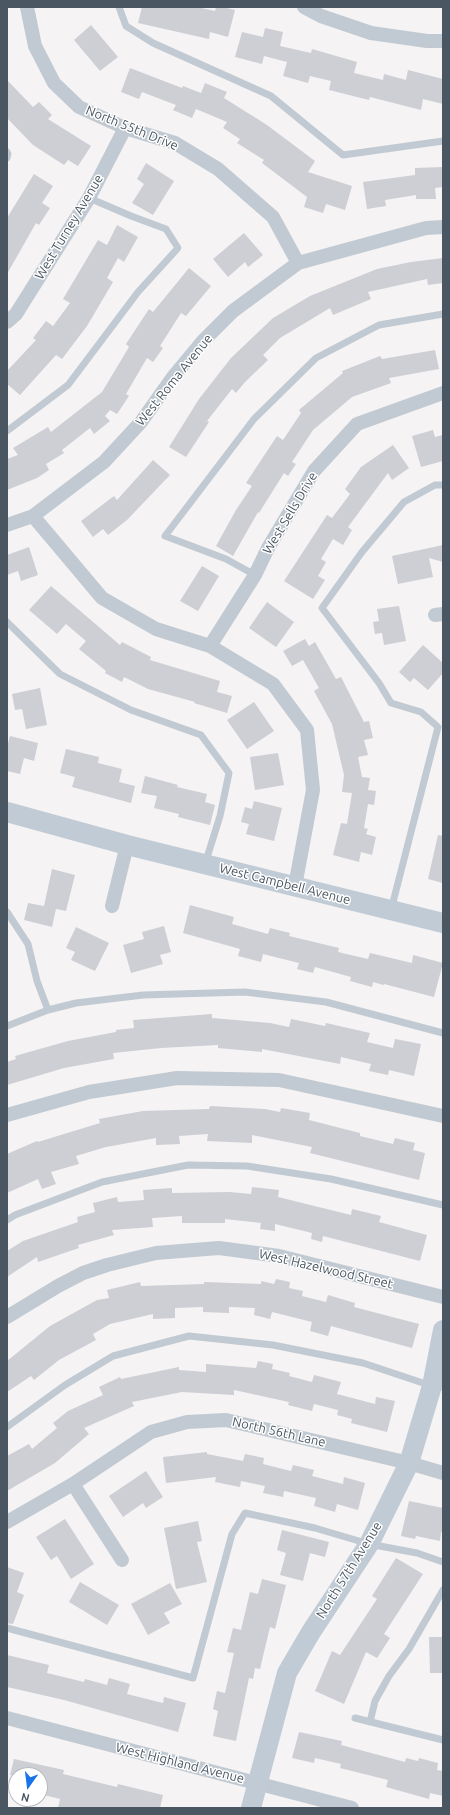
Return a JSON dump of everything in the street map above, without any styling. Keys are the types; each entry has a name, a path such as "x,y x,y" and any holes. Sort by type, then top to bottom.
{"street":[{"name":"North 55th Drive","path":"27,7 35,46 54,83 79,107 125,128 174,143 218,169 273,217 298,263"},
{"path":"304,7 322,16 371,33 427,41 443,41"},
{"name":"West Turney Avenue","path":"7,322 16,314 89,198 125,128"},
{"name":"West Roma Avenue","path":"7,525 33,516 104,462 141,422 173,377 203,341 233,311 298,263 426,228 443,227"},
{"name":"West Sells Drive","path":"210,646 256,576 268,548 314,471 357,424 443,393"},
{"path":"33,516 102,598 156,630 210,646 273,684 307,730 313,790 295,886"},
{"name":"West Campbell Avenue","path":"7,812 127,845 443,923"},
{"path":"112,906 127,845"},
{"path":"7,1115 89,1092 178,1078 279,1080 443,1116"},
{"name":"West Hazelwood Street","path":"7,1317 58,1286 83,1273 101,1267 156,1254 219,1248 279,1256 443,1297"},
{"name":"North 57th Avenue","path":"252,1808 257,1783 287,1673 311,1632 369,1544 409,1463 438,1386 443,1330"},
{"name":"North 56th Lane","path":"7,1522 73,1484 151,1432 187,1422 226,1420 409,1463 443,1473"},
{"path":"73,1484 122,1560"},
{"name":"West Highland Avenue","path":"7,1718 352,1808"}],"lane":[{"path":"119,7 126,26 152,43 271,96 344,155 443,141"},
{"path":"7,152 7,158"},
{"path":"7,431 68,385 138,292 178,248 166,229 89,198"},
{"path":"256,576 226,559 165,536 254,419 316,358 379,325 443,314"},
{"path":"391,910 438,727 421,712 391,703 374,677 322,608 362,552 404,502 434,485 443,485"},
{"path":"7,622 60,674 131,710 201,735 229,773 220,816 204,864"},
{"path":"7,912 28,944 37,981 48,1010"},
{"path":"7,1026 48,1010 76,1003 143,995 245,992 326,1002 443,1032"},
{"path":"7,1220 15,1215 102,1182 188,1165 246,1166 331,1179 443,1205"},
{"path":"7,1427 66,1384 113,1356 189,1336 273,1344 363,1363 438,1386"},
{"path":"7,1628 193,1678 232,1534 245,1513 315,1528 369,1544 417,1553 443,1562"},
{"path":"370,1722 375,1701 389,1676 410,1649 443,1590"},
{"path":"355,1718 443,1740"}],"building":[{"path":"142,7 197,7 215,11 216,7 223,7 235,10 228,37 210,32 209,39 138,23"},
{"path":"91,25 118,57 100,71 74,40"},
{"path":"265,28 283,32 280,46 311,53 312,49 357,62 354,73 383,80 384,74 406,80 408,70 443,79 443,104 423,99 421,110 370,97 369,100 329,90 331,81 310,76 308,83 283,76 287,62 264,56 262,64 235,57 242,32 263,37"},
{"path":"130,68 182,88 183,86 201,93 205,83 227,92 224,98 267,125 315,161 308,172 352,186 345,210 326,204 323,213 304,207 307,197 262,163 264,160 237,143 240,139 223,128 227,122 196,109 192,118 173,110 176,105 142,92 139,99 121,92"},
{"path":"7,80 33,107 39,102 52,115 48,119 91,146 78,166 68,160 64,165 33,145 7,118"},
{"path":"146,163 174,181 153,215 132,203 144,184 137,179"},
{"path":"443,167 443,187 435,188 436,199 416,199 416,195 385,200 386,206 367,209 363,182 415,175 415,168"},
{"path":"34,174 53,186 42,203 50,208 39,225 36,223 7,274 7,218"},
{"path":"117,225 138,237 124,262 118,258 107,278 113,282 87,326 62,359 56,355 20,395 7,384 7,371 36,340 33,338 46,321 53,326 70,303 63,299 98,240 107,245"},
{"path":"244,233 263,255 248,267 245,262 228,277 213,259"},
{"path":"443,258 443,283 428,285 427,279 368,292 371,299 333,315 330,308 280,338 263,355 268,360 236,393 232,389 207,421 209,422 186,457 169,447 199,399 231,358 273,318 310,296 377,269 411,262"},
{"path":"189,268 211,286 186,316 181,313 160,346 163,348 153,362 147,358 126,394 129,396 117,414 110,410 105,416 110,421 94,434 90,428 62,450 64,453 46,464 49,470 37,478 7,490 7,459 18,455 13,448 48,427 51,432 102,392 129,347 126,344 149,309 153,312"},
{"path":"435,350 439,369 389,378 391,383 352,397 313,430 292,462 296,464 288,476 284,473 259,513 258,512 233,556 216,546 236,510 252,486 246,483 277,436 283,440 301,413 299,410 343,373 342,371 380,356 382,359"},
{"path":"433,430 435,437 443,435 443,461 421,467 412,436"},
{"path":"393,445 409,468 392,480 388,473 348,527 352,530 343,545 333,539 321,559 326,562 318,576 325,580 313,599 284,581 327,515 332,518 350,494 345,489 361,467"},
{"path":"153,460 170,475 127,520 108,535 103,529 93,537 81,521 114,496 117,500"},
{"path":"443,545 443,562 429,558 433,577 398,584 392,556"},
{"path":"29,547 38,575 21,581 18,571 7,575 7,555"},
{"path":"202,566 219,576 198,611 180,601"},
{"path":"51,586 120,645 122,642 151,657 150,660 220,681 217,692 232,696 227,713 194,703 195,702 148,689 124,677 122,682 105,673 106,671 79,649 86,641 66,624 57,634 29,610"},
{"path":"267,602 294,622 276,647 249,628"},
{"path":"399,606 406,641 384,645 382,633 375,634 373,622 379,621 377,609"},
{"path":"305,639 309,646 315,642 336,679 341,677 364,722 369,721 373,738 364,740 368,755 358,757 362,777 370,778 368,790 376,791 374,805 368,804 364,828 368,829 366,834 376,837 372,855 361,852 359,862 333,855 341,823 347,824 352,793 342,792 344,775 332,724 314,691 319,688 303,660 292,666 283,651"},
{"path":"423,645 443,663 443,673 428,690 414,678 410,682 399,672"},
{"path":"40,688 47,725 26,729 22,709 15,710 12,694"},
{"path":"254,702 274,731 247,749 227,720"},
{"path":"10,736 38,743 34,761 24,758 20,774 7,771 7,747"},
{"path":"66,749 99,757 98,763 122,769 119,782 135,786 131,803 72,787 75,777 60,773"},
{"path":"278,753 284,785 255,790 250,757"},
{"path":"145,776 178,785 177,787 207,794 205,802 215,805 210,825 178,817 179,814 154,808 157,796 141,793"},
{"path":"254,801 282,808 274,841 246,834 249,824 241,822 245,807 252,809"},
{"path":"438,835 443,836 443,883 428,879"},
{"path":"52,869 75,875 66,911 56,909 52,927 24,920 28,903 44,906"},
{"path":"190,905 234,917 232,924 268,934 270,928 290,933 289,936 339,948 338,952 368,959 370,953 412,963 413,955 443,963 434,997 373,982 372,987 350,981 351,977 315,967 313,973 297,969 299,963 263,954 261,962 238,956 240,949 183,933"},
{"path":"164,926 171,952 160,955 163,964 131,973 123,945 144,939 142,932"},
{"path":"76,927 109,943 95,971 71,960 75,952 66,948"},
{"path":"212,1014 212,1018 270,1023 289,1027 291,1019 325,1026 326,1023 370,1033 367,1042 393,1048 395,1039 421,1044 414,1076 389,1070 388,1075 369,1071 371,1064 341,1057 340,1064 262,1049 262,1052 218,1048 218,1045 161,1048 113,1053 114,1059 64,1068 7,1085 7,1062 16,1059 15,1056 68,1041 116,1032 116,1030 134,1028 133,1020"},
{"path":"210,1106 265,1109 280,1112 281,1108 310,1113 309,1120 360,1133 360,1136 393,1144 395,1138 415,1143 413,1150 425,1153 419,1180 310,1153 312,1147 252,1135 252,1143 207,1141 208,1134 179,1136 180,1144 156,1145 156,1138 106,1147 76,1156 79,1164 51,1172 56,1184 42,1189 38,1179 7,1193 7,1154 37,1141 38,1142 100,1123 99,1119 143,1111 209,1109"},
{"path":"252,1187 279,1190 278,1197 351,1215 352,1209 381,1216 379,1222 427,1235 420,1261 323,1236 322,1242 311,1239 312,1233 275,1224 275,1231 260,1229 261,1223 225,1219 225,1223 182,1223 182,1216 152,1218 153,1227 112,1230 114,1235 78,1245 79,1248 38,1262 37,1257 7,1277 7,1251 23,1241 78,1222 77,1217 95,1212 93,1203 117,1197 118,1202 144,1200 143,1190 172,1188 172,1193 230,1192 251,1194"},
{"path":"276,1279 290,1282 289,1288 303,1291 302,1296 326,1302 328,1295 355,1303 354,1307 419,1324 412,1348 331,1326 328,1336 310,1331 312,1322 272,1312 270,1319 254,1315 255,1308 229,1307 229,1313 203,1312 203,1307 175,1308 175,1318 153,1319 153,1314 110,1324 93,1334 96,1340 59,1360 34,1380 31,1376 7,1392 7,1361 50,1326 97,1300 109,1298 107,1290 140,1282 141,1286 204,1284 204,1282 261,1284 261,1281 274,1284"},
{"path":"258,1361 273,1364 272,1369 290,1373 289,1376 312,1382 314,1375 341,1382 337,1394 375,1404 376,1397 395,1401 387,1432 351,1423 352,1419 337,1415 338,1410 314,1404 312,1411 288,1405 289,1402 234,1390 234,1395 182,1392 132,1402 134,1406 84,1428 89,1434 55,1463 7,1491 7,1456 29,1444 32,1449 57,1428 53,1423 68,1411 103,1395 99,1387 120,1377 121,1379 179,1367 179,1370 206,1372 206,1364 256,1368"},
{"path":"207,1452 207,1454 243,1461 245,1454 264,1458 263,1464 291,1471 293,1465 314,1470 312,1476 343,1484 344,1477 365,1483 358,1510 337,1504 335,1512 314,1506 316,1498 284,1491 283,1497 263,1493 265,1486 241,1481 240,1487 215,1482 216,1477 166,1483 163,1457"},
{"path":"146,1471 163,1497 146,1508 143,1503 123,1517 109,1496"},
{"path":"409,1501 443,1508 443,1532 441,1532 440,1541 416,1536 415,1539 401,1536"},
{"path":"65,1519 94,1564 71,1579 57,1556 51,1560 36,1537"},
{"path":"198,1521 202,1541 197,1542 207,1582 176,1589 164,1528"},
{"path":"282,1530 329,1542 325,1557 310,1553 303,1581 280,1575 286,1553 277,1550"},
{"path":"396,1558 423,1574 384,1634 390,1638 377,1658 366,1652 344,1704 315,1691 332,1651 340,1655 377,1599 372,1596"},
{"path":"7,1567 24,1573 17,1592 24,1595 13,1624 7,1623"},
{"path":"262,1579 286,1585 275,1629 270,1627 260,1669 255,1668 253,1679 249,1678 236,1741 213,1736 218,1711 213,1709 217,1691 225,1693 234,1653 227,1652 233,1628 241,1630 250,1592 258,1594"},
{"path":"80,1582 119,1605 107,1625 69,1602"},
{"path":"170,1583 182,1604 164,1613 170,1623 148,1635 131,1604"},
{"path":"429,1637 443,1637 443,1673 430,1673"},
{"path":"7,1655 49,1665 47,1673 84,1682 85,1679 107,1685 109,1678 130,1684 127,1694 163,1703 164,1697 186,1703 178,1732 64,1700 7,1687"},
{"path":"299,1732 342,1741 341,1745 405,1762 406,1758 418,1761 419,1758 438,1763 437,1770 443,1771 443,1796 430,1793 429,1799 386,1787 388,1780 340,1768 341,1764 315,1758 314,1763 292,1758"},
{"path":"14,1759 64,1770 63,1774 117,1787 118,1784 163,1795 160,1808 58,1808 60,1799 48,1796 48,1767 12,1767"}]}
